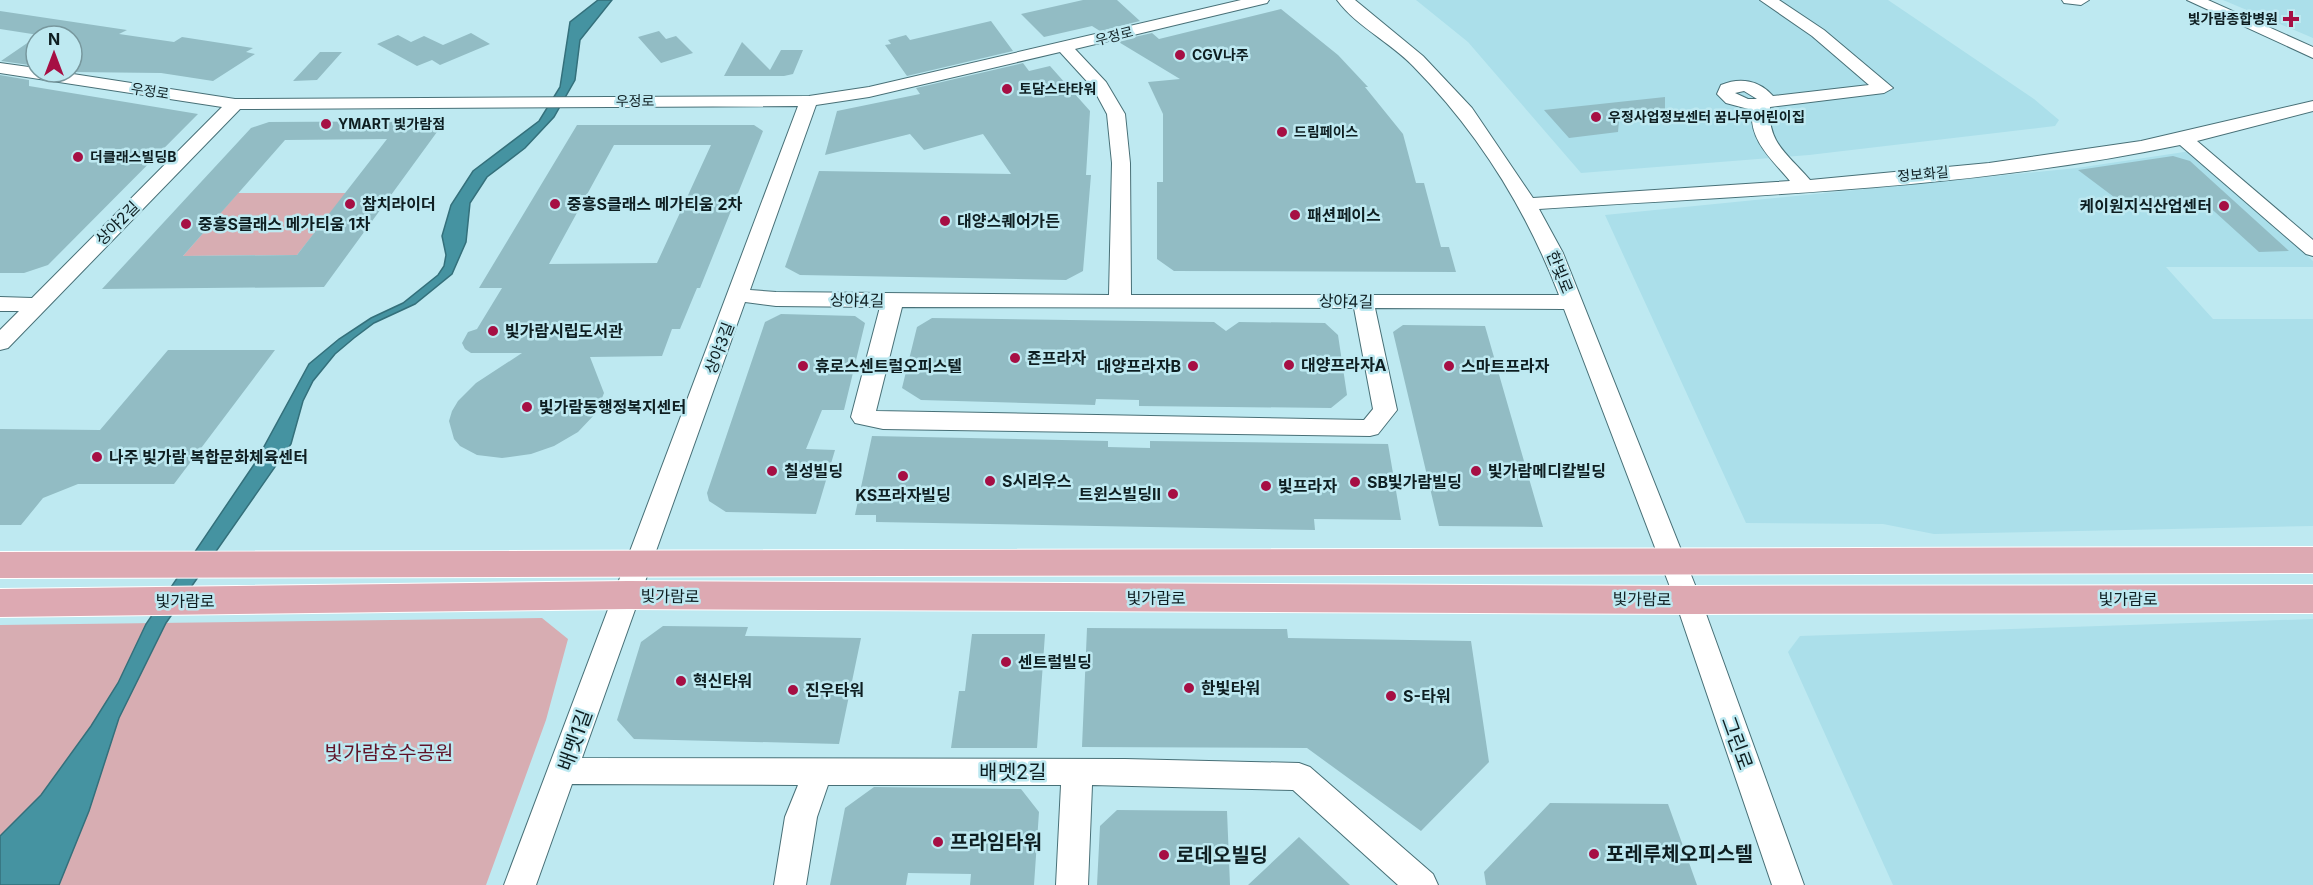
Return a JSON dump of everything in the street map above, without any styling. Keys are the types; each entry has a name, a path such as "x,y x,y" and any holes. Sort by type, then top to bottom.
{"main road":[{"name":"빛가람로","path":"0,565 1563,562 1672,559 2313,560"},
{"name":"빛가람로","path":"0,603 628,595 1688,600 2313,599"}],"street":[{"name":"우정로","path":"0,68 235,104 809,101 869,92 1065,48 1261,0"},
{"name":"한빛로","path":"1345,0 1417,60 1447,92 1496,154 1528,204 1553,253 1688,600"},
{"path":"1768,0 1818,33 1884,88 1765,103 1760,123 1763,137 1804,185"},
{"path":"2070,0 2081,0"},
{"path":"2194,0 2313,53"},
{"path":"1065,48 1100,86 1116,114 1121,163 1120,300"},
{"name":"상야3길","path":"628,595 809,101"},
{"name":"상야2길","path":"0,343 235,104"},
{"name":"정보화길","path":"1528,204 1804,185 1996,168 2184,139 2313,106"},
{"path":"2184,139 2313,250"},
{"name":"상야4길","path":"739,295 776,299 894,300 1572,302"},
{"path":"894,300 863,417 883,422 1370,428 1385,410 1362,301"},
{"path":"0,304 37,305"},
{"name":"배멧1길","path":"520,885 628,595"},
{"name":"그린로","path":"1688,600 1788,885"},
{"name":"배멧2길","path":"564,771 1077,772 1299,777 1422,885"},
{"path":"790,885 801,817 818,772"},
{"path":"1072,885 1077,772"}],"shaded area":[{"path":"598,0 612,0 580,40 575,80 554,117 525,148 487,177 470,203 466,242 452,274 415,304 374,323 354,338 335,354 313,381 303,401 291,444 166,623 119,718 89,811 59,885 0,885 0,836 41,795 91,726 118,683 146,624 255,463 309,364 339,339 371,318 403,303 438,275 444,266 446,255 442,236 451,205 473,171 539,121 560,87 570,22"},
{"path":"1416,0 1888,0 2034,99 2059,120 2055,126 1809,155 1581,173 1468,42"},
{"name":"빛가람종합병원","path":"2223,0 2313,0 2313,38"},
{"path":"2191,151 2313,261 2313,267 2166,267 2213,319 2313,319 2313,526 1934,534 1883,524 1746,523 1605,215 2077,168"},
{"path":"2313,619 2313,885 1893,885 1788,652 1800,636"}],"green space":[{"path":"238,193 346,193 297,255 183,256"},
{"name":"빛가람호수공원","path":"542,618 568,639 546,720 486,885 0,885 0,625"}],"building":[{"path":"1083,0 1117,0 1140,21 1100,31 1092,26 1044,37 1021,14"},
{"path":"1281,9 1338,55 1368,87 1365,87 1403,134 1416,183 1424,183 1441,247 1449,247 1456,272 1174,271 1157,259 1157,182 1163,182 1163,114 1148,82 1180,79 1117,41 1152,33 1159,39"},
{"path":"0,11 127,30 119,34 174,42 182,37 253,48 246,52 255,54 213,81 161,73 84,72 84,24 24,24 24,33 0,29"},
{"path":"991,21 1013,51 907,76 885,45 891,44 888,40 906,35 910,40"},
{"path":"659,31 666,39 676,36 693,53 661,63 638,37"},
{"path":"471,33 490,44 440,65 432,60 417,66 377,44 398,35 411,42 424,36 443,45"},
{"path":"742,42 770,70 781,50 803,50 793,74 724,76"},
{"path":"24,45 24,64 1,61"},
{"path":"320,52 342,52 317,80 293,81"},
{"name":"대양스퀘어가든","path":"1023,63 1029,71 1050,66 1090,111 1086,175 1091,175 1083,271 1066,280 800,275 785,267 819,171 1011,174 983,134 924,150 910,134 825,155 837,111 920,94 916,88"},
{"path":"0,75 24,79 24,84 29,84 29,86 198,114 48,265 24,273 0,273"},
{"name":"우정사업정보센터 꿈나무어린이집","path":"1665,97 1665,114 1619,121 1618,132 1569,138 1544,110"},
{"name":"중흥S클래스 메가티움 1차","path":"445,121 324,287 102,289 251,128 269,122","holes":["387,139 297,255 183,256 285,140"]},
{"path":"577,125 754,125 763,131 700,288 697,288 680,329 672,329 662,356 590,357 604,393 596,413 578,432 554,446 531,454 502,458 477,455 460,446 454,439 449,421 458,401 476,383 522,353 471,353 465,349 462,343 468,332 477,329 502,288 479,288","holes":["614,145 711,145 657,263 549,264"]},
{"name":"케이원지식산업센터","path":"2173,156 2190,161 2289,251 2259,252 2204,202 2192,198 2130,209 2078,170"},
{"path":"781,314 855,316 865,323 844,410 822,410 806,449 835,450 816,514 726,512 709,501 707,493 765,322"},
{"path":"932,318 1214,322 1226,331 1239,322 1325,323 1338,335 1347,395 1331,408 1139,406 1139,400 1096,399 1095,405 921,400 902,388 917,327"},
{"path":"1403,325 1485,326 1543,527 1439,526 1393,332"},
{"name":"나주 빛가람 복합문화체육센터","path":"168,350 275,350 174,484 78,484 43,498 21,525 0,525 0,429 100,430"},
{"path":"872,436 1108,441 1108,447 1150,448 1150,441 1388,444 1401,520 1314,519 1315,530 876,522 876,515 855,515"},
{"path":"663,626 748,627 745,636 861,638 839,744 634,739 617,720 641,642"},
{"path":"1087,628 1287,629 1288,638 1471,641 1489,762 1421,831 1307,748 1082,747"},
{"name":"센트럴빌딩","path":"972,634 1045,634 1037,748 951,748 959,691 965,691"},
{"name":"프라임타워","path":"874,787 1021,789 1039,812 1034,885 970,885 971,874 908,873 906,885 830,885 845,808"},
{"name":"포레루체오피스텔","path":"1550,803 1668,804 1697,885 1486,885 1484,872"},
{"name":"로데오빌딩","path":"1117,810 1227,811 1230,885 1097,885 1100,826"},
{"name":"로데오빌딩","path":"1299,837 1350,885 1248,885"}],"place":[{"name":"빛가람종합병원","path":"2291,19"},
{"name":"CGV나주","path":"1180,55"},
{"name":"토담스타타워","path":"1007,89"},
{"name":"우정사업정보센터 꿈나무어린이집","path":"1596,117"},
{"name":"YMART 빛가람점","path":"326,124"},
{"name":"드림페이스","path":"1282,132"},
{"name":"더클래스빌딩B","path":"78,157"},
{"name":"참치라이더","path":"350,204"},
{"name":"중흥S클래스 메가티움 2차","path":"555,204"},
{"name":"케이원지식산업센터","path":"2224,206"},
{"name":"패션페이스","path":"1295,215"},
{"name":"대양스퀘어가든","path":"945,221"},
{"name":"중흥S클래스 메가티움 1차","path":"186,224"},
{"name":"빛가람시립도서관","path":"493,331"},
{"name":"죤프라자","path":"1015,358"},
{"name":"대양프라자A","path":"1289,365"},
{"name":"휴로스센트럴오피스텔","path":"803,366"},
{"name":"대양프라자B","path":"1193,366"},
{"name":"스마트프라자","path":"1449,366"},
{"name":"빛가람동행정복지센터","path":"527,407"},
{"name":"나주 빛가람 복합문화체육센터","path":"97,457"},
{"name":"칠성빌딩","path":"772,471"},
{"name":"빛가람메디칼빌딩","path":"1476,471"},
{"name":"KS프라자빌딩","path":"903,476"},
{"name":"S시리우스","path":"990,481"},
{"name":"SB빛가람빌딩","path":"1355,482"},
{"name":"빛프라자","path":"1266,486"},
{"name":"트윈스빌딩II","path":"1173,494"},
{"name":"센트럴빌딩","path":"1006,662"},
{"name":"혁신타워","path":"681,681"},
{"name":"한빛타워","path":"1189,688"},
{"name":"진우타워","path":"793,690"},
{"name":"S-타워","path":"1391,696"},
{"name":"프라임타워","path":"938,842"},
{"name":"포레루체오피스텔","path":"1594,854"},
{"name":"로데오빌딩","path":"1164,855"}]}
